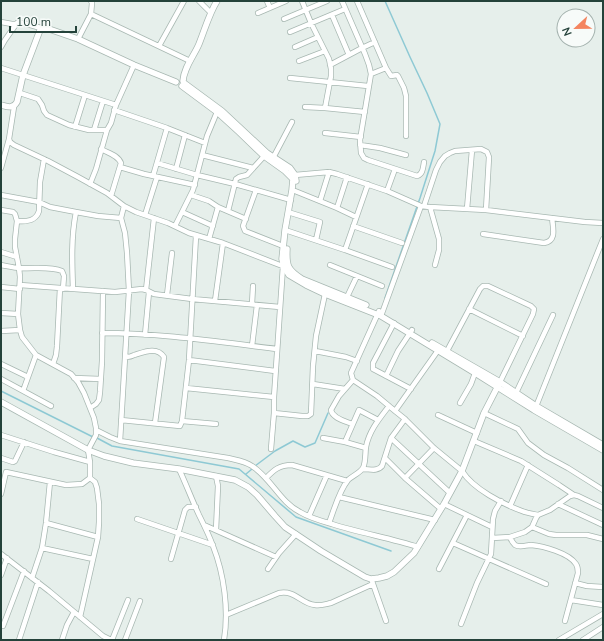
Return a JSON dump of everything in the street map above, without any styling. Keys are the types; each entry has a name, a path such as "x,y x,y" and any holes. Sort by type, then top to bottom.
{"street":[{"path":"78,39 91,14 91,1"},
{"path":"159,46 184,1"},
{"path":"198,1 210,12"},
{"path":"267,1 270,8"},
{"path":"258,13 286,1"},
{"path":"302,1 329,59 331,76 325,108"},
{"path":"284,19 327,1"},
{"path":"342,1 369,65 370,74 360,137 361,153 364,158 368,160 417,176 422,173 424,162"},
{"path":"357,1 386,68 391,76 398,76 404,88 406,96 406,136"},
{"path":"1,22 27,24 49,29 78,39 134,65 176,82 177,86 180,87 183,83 184,73 199,44 210,12 216,2"},
{"path":"290,32 345,9"},
{"path":"91,14 190,61"},
{"path":"332,15 349,55"},
{"path":"1,47 17,23"},
{"path":"1,168 2,159 9,139 14,107 20,93 23,75 41,28"},
{"path":"295,47 318,37"},
{"path":"330,65 375,42"},
{"path":"299,61 325,51"},
{"path":"90,184 115,108 134,65"},
{"path":"1,68 103,101 115,108 205,143"},
{"path":"370,74 386,68"},
{"path":"290,78 368,86"},
{"path":"183,83 293,179 294,183 287,218 282,259 289,275 325,294 380,314 411,332"},
{"path":"183,83 222,111 265,154 290,168 297,181 288,231 286,256 287,263 285,267 280,307 271,449"},
{"path":"20,93 38,99 47,115 75,127 89,130 107,130"},
{"path":"75,127 85,95"},
{"path":"94,130 103,101"},
{"path":"1,105 11,108 14,107"},
{"path":"305,107 364,112"},
{"path":"175,226 195,185 207,136 217,112"},
{"path":"273,158 292,122"},
{"path":"144,215 155,177 156,163 167,128"},
{"path":"325,133 360,137"},
{"path":"176,169 185,135"},
{"path":"9,139 14,145 44,159 90,184 111,196 124,206 196,236 223,243 285,267 302,279 347,297 411,332 475,373 516,393 521,399"},
{"path":"360,145 380,148 406,155"},
{"path":"101,149 117,157 121,163 111,196"},
{"path":"486,210 489,157 487,152 480,149 450,152 442,159 436,170 380,314 351,373 353,380 377,396 405,419 434,448 462,471 465,476 476,486 501,502 524,512 538,515 550,510 566,498 574,495"},
{"path":"467,209 472,150"},
{"path":"228,211 236,179 247,175 265,154"},
{"path":"202,155 253,168"},
{"path":"17,221 26,222 38,215 40,182 44,159"},
{"path":"156,163 291,200"},
{"path":"120,167 155,177 195,185"},
{"path":"387,191 395,169"},
{"path":"295,175 329,172 368,184 423,206 486,210 603,223"},
{"path":"320,201 329,172"},
{"path":"337,208 347,177"},
{"path":"345,250 368,184"},
{"path":"256,190 243,226 245,231 283,246"},
{"path":"295,191 356,217"},
{"path":"1,195 39,202 50,207 76,212 121,218"},
{"path":"191,195 209,201 218,207 246,219"},
{"path":"120,441 129,291 125,233 121,218 124,206"},
{"path":"209,239 218,207"},
{"path":"430,207 433,220 438,230 439,239 439,250 436,265"},
{"path":"1,210 13,212 17,221 15,239 20,287 18,314 22,337 36,355 71,374 78,382 94,418 96,432 89,449 90,478"},
{"path":"73,289 72,245 76,212"},
{"path":"182,212 213,226"},
{"path":"291,213 320,222 316,240"},
{"path":"145,335 154,218"},
{"path":"483,234 548,242 553,237 552,218"},
{"path":"353,226 402,243"},
{"path":"288,231 392,267"},
{"path":"121,420 180,426 182,421 189,360 196,236"},
{"path":"535,408 603,239"},
{"path":"215,301 223,243"},
{"path":"1,252 17,257"},
{"path":"167,295 172,252"},
{"path":"1,265 19,268 62,271 64,276 56,350 53,364"},
{"path":"330,265 382,286"},
{"path":"347,297 357,276"},
{"path":"252,346 254,304 253,286"},
{"path":"226,615 279,593 286,592 295,595 309,604 326,605 372,581 394,572 414,553 435,520 462,471 484,414 534,314 534,309 531,306 488,286 483,286 447,351"},
{"path":"1,287 62,288 115,292 137,289 154,294 192,299 280,307"},
{"path":"90,408 99,400 101,379 103,291"},
{"path":"274,413 302,416 308,416 311,414 316,336 325,294"},
{"path":"469,309 522,336"},
{"path":"1,313 18,314"},
{"path":"516,393 553,315"},
{"path":"394,323 373,363 374,369 411,389"},
{"path":"1,331 20,330"},
{"path":"386,376 398,351 411,332"},
{"path":"102,333 127,333 277,349"},
{"path":"439,349 447,351 603,450"},
{"path":"395,411 439,349"},
{"path":"125,357 133,356 146,351 158,351 162,353 164,357 155,423"},
{"path":"315,351 346,357 357,361"},
{"path":"23,391 36,355"},
{"path":"189,360 275,371"},
{"path":"1,364 28,377"},
{"path":"460,403 471,384 475,373"},
{"path":"74,378 101,379"},
{"path":"1,379 51,406"},
{"path":"352,424 334,416 331,413 331,410 353,380"},
{"path":"313,384 345,389"},
{"path":"186,388 274,397"},
{"path":"1,402 104,456 235,480 248,487 285,527 321,551 372,581 386,621"},
{"path":"363,469 370,434 373,427 389,406"},
{"path":"535,408 603,445"},
{"path":"345,442 359,410 378,420"},
{"path":"484,414 518,428 528,443 544,456 568,468 603,490"},
{"path":"438,415 477,433"},
{"path":"329,523 347,481 363,469 379,470 385,458 391,438 405,419"},
{"path":"182,421 216,424"},
{"path":"96,432 120,441 228,458 243,462 257,470 266,478 288,504 301,513 329,523 418,548"},
{"path":"1,435 90,462"},
{"path":"323,438 366,448"},
{"path":"391,438 450,494"},
{"path":"474,441 521,461 560,484 574,495 603,508"},
{"path":"1,458 13,462 15,461 24,442"},
{"path":"406,478 434,448"},
{"path":"385,458 406,478 442,507 467,515 492,527"},
{"path":"266,478 280,466 292,465 347,481"},
{"path":"510,506 528,465"},
{"path":"179,469 213,545 219,562 224,590 226,615 224,640"},
{"path":"1,494 3,472 66,486 82,484 90,478"},
{"path":"309,516 327,475"},
{"path":"216,476 218,486 216,530"},
{"path":"80,617 98,537 99,498 95,482 90,478"},
{"path":"32,578 42,548 50,482"},
{"path":"339,498 435,520"},
{"path":"461,624 477,583 491,554 493,519 501,502"},
{"path":"558,504 603,525"},
{"path":"171,559 185,510 196,507"},
{"path":"439,569 467,515"},
{"path":"492,538 510,537 525,532 532,527 538,515"},
{"path":"137,519 213,545"},
{"path":"46,523 98,537"},
{"path":"204,525 276,557"},
{"path":"532,527 549,534 587,535 603,538"},
{"path":"268,569 276,557 296,534"},
{"path":"510,537 517,546 531,545 547,548 572,560 577,566 578,573 565,621"},
{"path":"453,543 546,584"},
{"path":"42,548 93,559"},
{"path":"1,554 38,582 103,636 112,640 128,600"},
{"path":"1,575 7,558"},
{"path":"3,626 24,571"},
{"path":"18,640 38,582"},
{"path":"575,583 587,586 603,587"},
{"path":"571,600 603,605"},
{"path":"125,640 140,601"},
{"path":"62,640 67,625 74,612"},
{"path":"559,640 603,614"},
{"path":"583,640 603,627"}],"waterway":[{"path":"385,1 440,124 435,151 385,298"},
{"path":"1,391 93,437"},
{"path":"255,466 275,451 293,441 305,447 315,443 328,413"},
{"path":"97,438 112,446 239,469 296,517 391,551"},
{"path":"246,474 252,469"}]}
